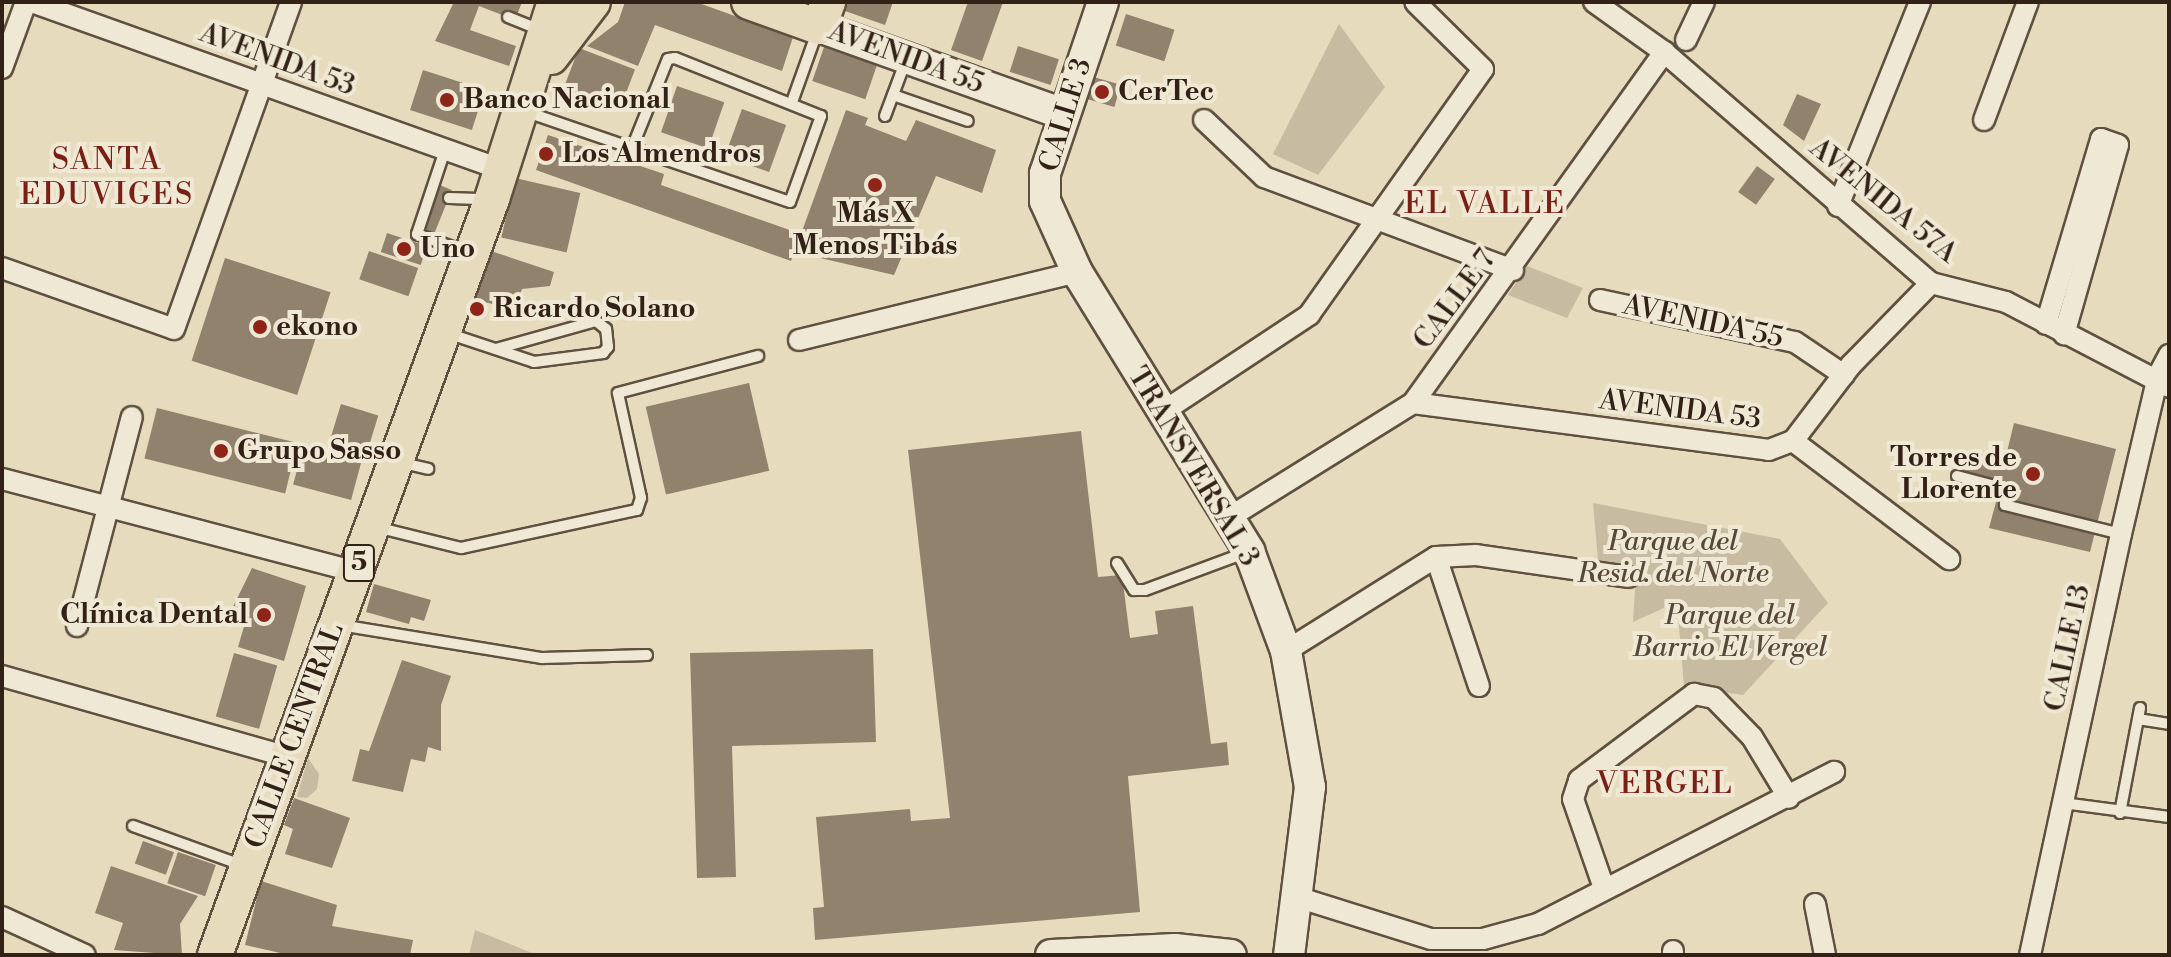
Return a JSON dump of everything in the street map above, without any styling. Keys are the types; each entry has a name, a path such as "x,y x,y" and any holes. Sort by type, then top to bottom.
{"main road":[{"name":"CALLE CENTRAL","path":"523,110 563,33 593,2"},
{"name":"AVENIDA 55","path":"749,2 823,14"},
{"name":"CALLE CENTRAL","path":"215,955 372,526 412,465 443,332 523,110 550,17"}],"street":[{"path":"2,268 174,329 291,2"},
{"name":"CALLE 3","path":"1077,272 1045,201 1045,173 1103,2"},
{"path":"1161,413 1309,315 1334,286 1373,222 1483,69 1415,2"},
{"name":"AVENIDA 57A","path":"1594,2 1664,52 1838,206 1931,283 2006,302 2163,382"},
{"path":"1686,40 1704,2"},
{"path":"1838,206 1920,2"},
{"path":"1984,120 2028,2"},
{"path":"3,64 25,3"},
{"name":"AVENIDA 53","path":"25,3 445,150 497,184"},
{"name":"AVENIDA 55","path":"823,14 906,58 1064,114"},
{"name":"CALLE 7","path":"1230,517 1413,403 1513,270 1664,52"},
{"path":"1204,120 1264,177 1373,222 1513,270"},
{"path":"2101,139 2118,145 2055,329 2101,139"},
{"path":"799,340 1077,272"},
{"name":"TRANSVERSAL 3","path":"1077,272 1161,413 1249,551 1286,651 1310,787 1300,898 1289,955"},
{"path":"1793,441 1844,375 1931,283"},
{"name":"AVENIDA 55","path":"1600,300 1795,342 1844,375"},
{"name":"CALLE 13","path":"2030,955 2121,534 2169,355"},
{"name":"AVENIDA 53","path":"1413,403 1769,450 1793,441 1949,559"},
{"path":"77,626 132,417"},
{"path":"2,479 356,572"},
{"path":"1286,651 1436,557 1476,555 1628,577"},
{"path":"1436,557 1479,686"},
{"path":"2,676 288,757"},
{"path":"1604,888 1573,799 1579,780 1694,694 1704,694 1752,737 1789,798"},
{"path":"1300,898 1431,939 1483,939 1538,924 1604,888 1789,798 1834,772"},
{"path":"1815,904 1825,955"},
{"path":"2,917 85,955"},
{"path":"1051,955 1175,949 1231,955"}],"lane":[{"path":"792,102 823,14"},
{"path":"508,17 550,17"},
{"path":"523,110 632,148 790,202 822,120 818,111 671,57 632,148"},
{"path":"885,116 906,58"},
{"path":"893,95 968,121"},
{"path":"445,150 417,234 472,254"},
{"path":"449,198 497,184"},
{"path":"443,332 496,349 544,363 603,353 608,347 606,329 596,321 496,349"},
{"path":"372,526 461,548 637,510 641,498 618,393 758,356"},
{"path":"1957,476 2006,489 2005,505 2121,534"},
{"path":"1117,563 1134,590 1145,590 1249,551"},
{"path":"336,624 542,658 647,655"},
{"path":"2120,813 2139,714 2169,724"},
{"path":"2063,803 2120,813 2169,817"},
{"path":"133,826 247,867"}],"green space":[{"path":"1339,24 1385,87 1318,175 1273,154"},
{"path":"1527,266 1583,288 1567,318 1508,295"},
{"path":"1593,503 1780,539 1828,603 1743,695 1684,687 1677,602 1633,622 1636,574 1598,560"},
{"path":"308,758 319,774 317,789 307,798 297,797"},
{"path":"475,930 537,955 469,955"}],"building":[{"path":"454,2 522,2 515,20 479,6 470,30 516,46 509,66 435,41"},
{"path":"625,2 696,2 793,37 782,71 655,25 638,66 587,46 618,22"},
{"path":"848,2 893,2 885,25 845,11"},
{"path":"968,2 1003,2 982,61 951,50"},
{"path":"1126,14 1175,30 1164,61 1116,45"},
{"path":"1018,46 1059,59 1051,85 1010,72"},
{"path":"824,47 877,65 865,99 812,81"},
{"path":"579,48 635,70 620,110 564,88"},
{"name":"Banco Nacional","path":"423,70 485,90 472,130 410,110"},
{"name":"CerTec","path":"1090,76 1121,85 1114,107 1084,98"},
{"path":"677,86 724,102 708,149 661,132"},
{"path":"1797,94 1821,104 1804,141 1783,125"},
{"path":"742,109 786,125 769,172 725,156"},
{"name":"Más X Menos Tibás","path":"846,110 868,118 865,125 906,141 916,120 996,150 982,193 936,176 894,275 794,252 791,261 536,170 548,135 664,174 661,185 801,234"},
{"path":"1757,166 1775,179 1756,205 1738,192"},
{"path":"515,178 580,193 567,253 501,237"},
{"name":"Uno","path":"437,184 452,190 435,233 420,227"},
{"name":"Uno","path":"387,233 427,246 421,265 381,252"},
{"path":"369,251 418,268 408,296 359,279"},
{"path":"491,251 554,272 550,286 522,289 514,310 485,302 481,318 469,316"},
{"name":"ekono","path":"225,258 331,292 297,395 192,361"},
{"path":"749,383 769,471 666,495 646,407"},
{"path":"341,404 378,415 367,452 330,440"},
{"name":"Grupo Sasso","path":"157,408 298,443 285,494 144,458"},
{"name":"Torres de Llorente","path":"2014,423 2116,449 2090,552 1989,528 1996,502 1945,489 1973,452 2005,460"},
{"path":"1081,431 1098,577 1122,575 1130,638 1158,634 1155,611 1193,606 1211,744 1227,742 1229,765 1128,776 1140,912 815,940 813,908 824,907 816,817 910,809 911,821 950,818 908,450"},
{"path":"304,444 362,460 351,500 293,485"},
{"path":"252,568 306,586 284,661 238,647 245,623 228,617"},
{"path":"374,584 431,600 424,621 411,617 409,624 366,612"},
{"path":"873,649 876,742 732,746 736,877 697,878 690,653"},
{"path":"234,653 277,665 259,729 216,716"},
{"path":"402,660 451,676 441,705 441,751 428,747 425,762 411,759 403,792 352,781 360,749 369,751"},
{"path":"294,798 350,818 332,868 285,854 293,829 284,825"},
{"path":"143,841 174,852 166,875 135,864"},
{"path":"178,852 216,865 205,896 167,883"},
{"path":"111,866 198,896 180,924 182,955 114,950 123,923 95,913"},
{"path":"261,881 337,905 332,926 413,940 410,955 289,955 245,945"}],"place":[{"name":"CerTec","path":"1102,92"},
{"name":"Banco Nacional","path":"447,100"},
{"name":"Los Almendros","path":"546,154"},
{"name":"Más X Menos Tibás","path":"875,185"},
{"name":"Uno","path":"404,249"},
{"name":"Ricardo Solano","path":"477,309"},
{"name":"ekono","path":"260,327"},
{"name":"Grupo Sasso","path":"221,451"},
{"name":"Torres de Llorente","path":"2033,474"},
{"name":"Clínica Dental","path":"264,615"}],"district":[{"name":"SANTA EDUVIGES","path":"107,177"},
{"name":"EL VALLE","path":"1485,204"},
{"name":"VERGEL","path":"1665,784"}],"park label":[{"name":"Parque del Resid. del Norte","path":"1673,558"},
{"name":"Parque del Barrio El Vergel","path":"1730,632"}]}
